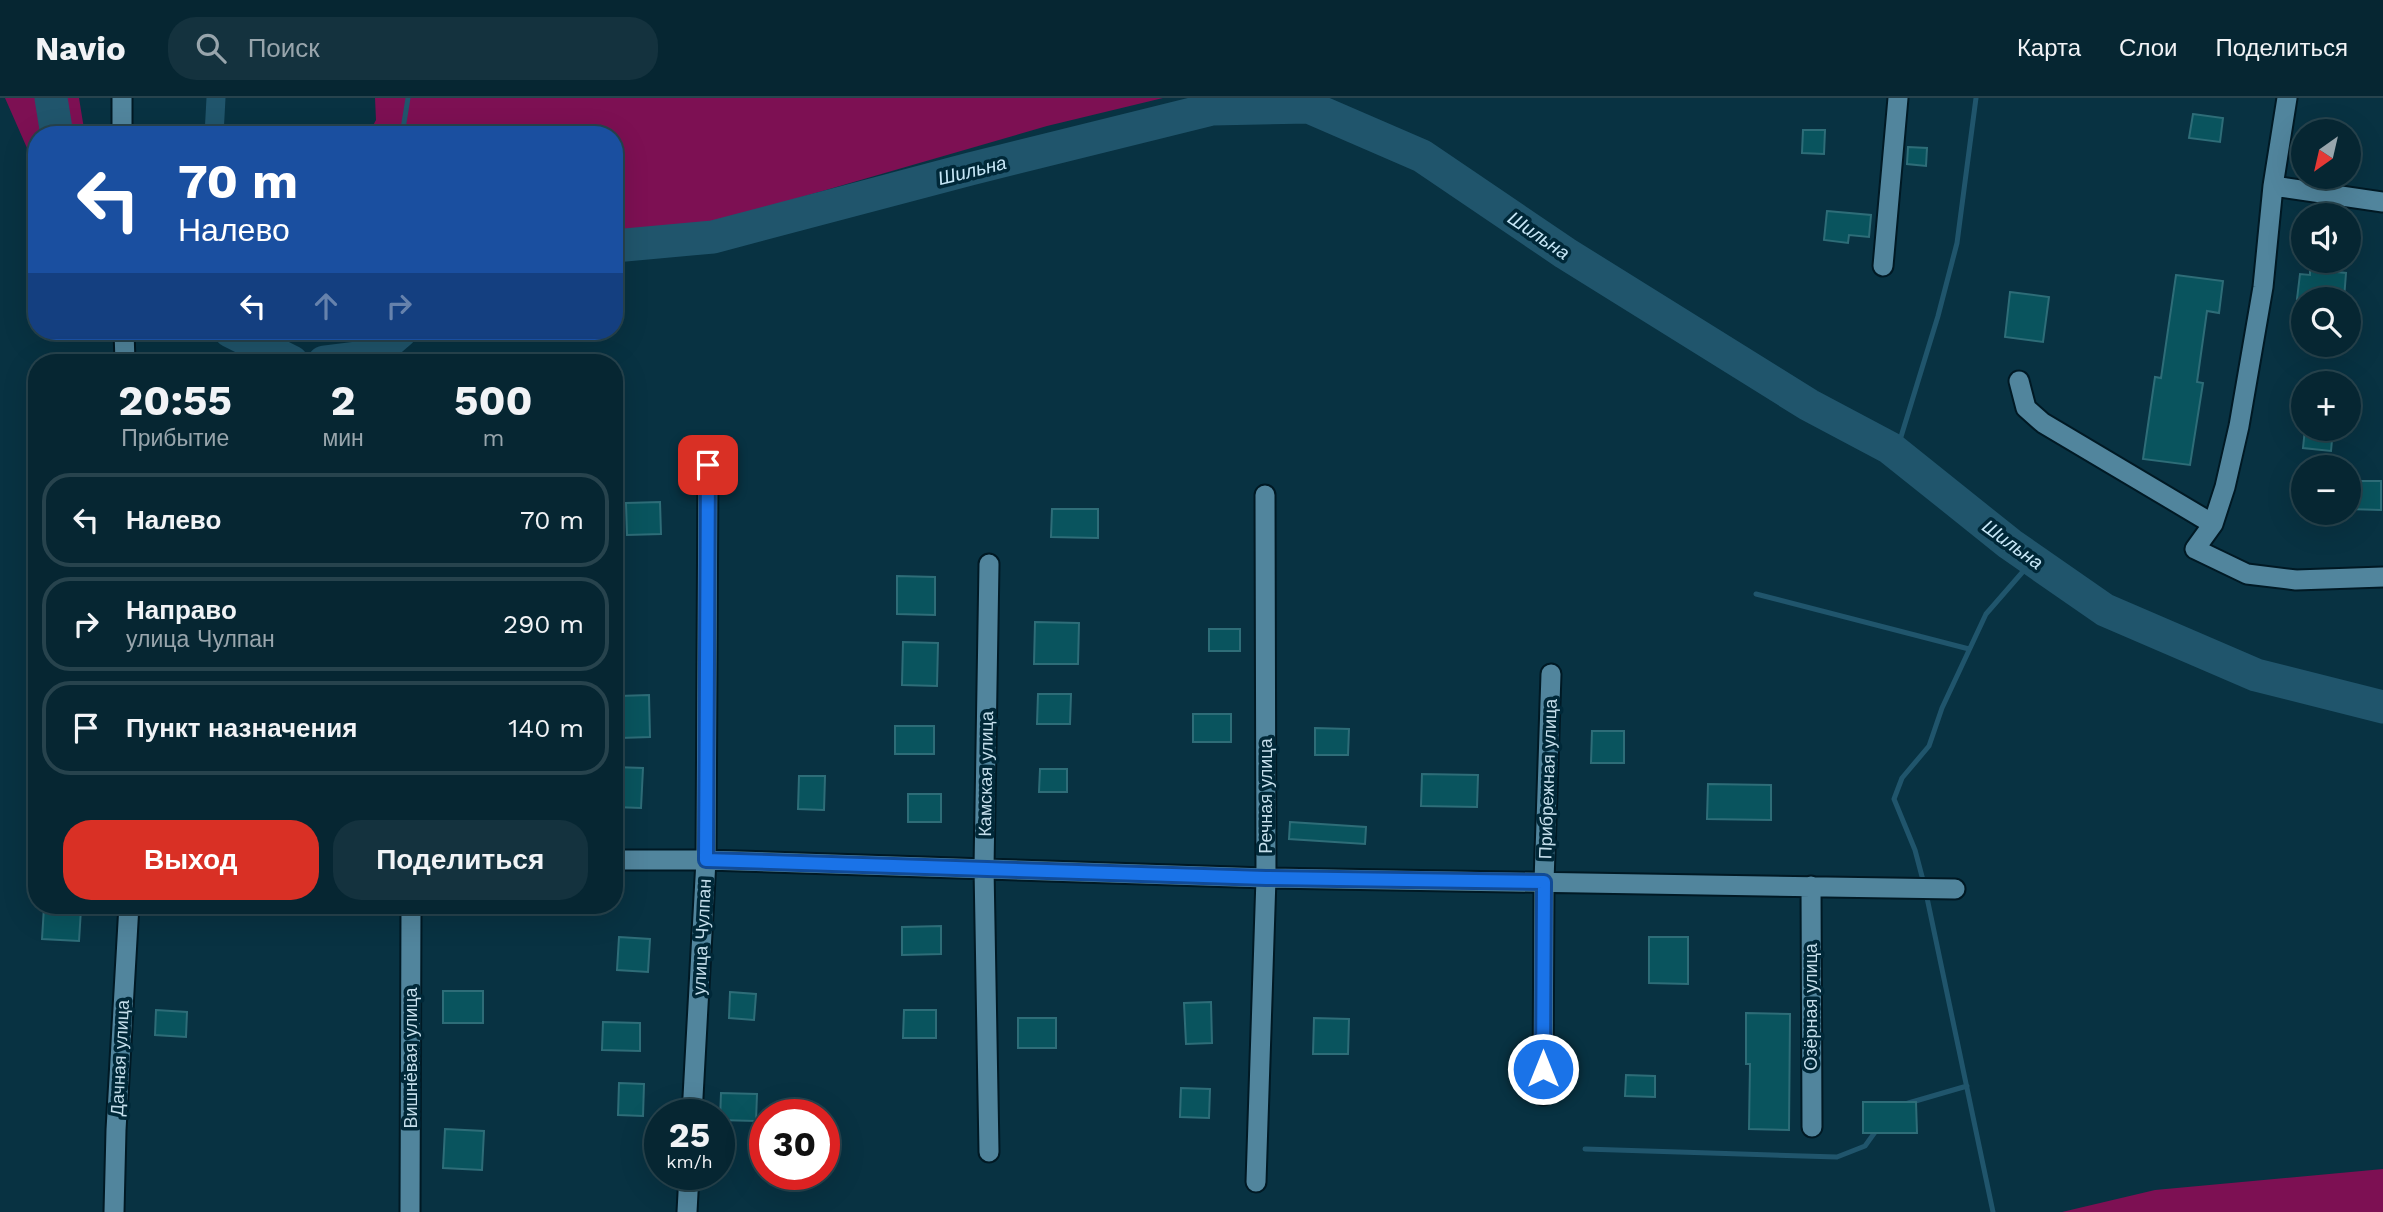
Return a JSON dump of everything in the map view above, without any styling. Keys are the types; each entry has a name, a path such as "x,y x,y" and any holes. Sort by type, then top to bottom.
{"street":[{"path":"122,98 122,126"},
{"path":"1883,266 1898,98"},
{"path":"2287,98 2249,372 2225,487 2213,524 2195,549 2246,574 2296,580 2383,577"},
{"path":"2273,186 2383,202"},
{"path":"2019,380 2026,408 2043,423 2213,524"},
{"name":"улица Чулпан","path":"693,1099 706,860 708,465"},
{"name":"Речная улица","path":"1256,1182 1266,878 1265,495"},
{"name":"Камская улица","path":"989,564 984,869 989,1152"},
{"name":"Прибрежная улица","path":"1543,1095 1544,882 1551,674"},
{"path":"623,860 706,860 1266,878 1955,889"},
{"name":"Озёрная улица","path":"1811,886 1812,1127"},
{"name":"Дачная улица","path":"114,1212 128,914"},
{"name":"Вишнёвая улица","path":"410,1212 411,914"},
{"path":"687,1212 688,1190"}],"shaded area":[{"path":"5,98 79,98 84,126 28,126 27,148"},
{"path":"375,98 1163,98 1047,126 705,225 623,234 623,126 373,126 376,120"},
{"path":"2383,1169 2383,1212 2062,1212 2155,1190"}],"building":[{"path":"2193,114 2223,118 2220,142 2189,138"},
{"path":"1803,130 1825,130 1824,154 1802,153"},
{"path":"1908,147 1927,148 1926,166 1907,164"},
{"path":"1827,211 1871,215 1869,237 1849,235 1848,243 1824,240"},
{"path":"2346,273 2345,287 2298,287 2300,274"},
{"path":"2176,275 2223,281 2219,313 2207,311 2197,382 2203,383 2190,465 2143,459 2155,377 2161,378"},
{"path":"2010,292 2049,297 2043,342 2005,337"},
{"path":"2304,441 2332,441 2331,451 2303,448"},
{"path":"2361,481 2381,481 2381,510 2361,509"},
{"path":"660,502 661,534 627,535 626,503"},
{"path":"1052,509 1098,509 1098,538 1051,537"},
{"path":"897,576 935,577 935,615 897,614"},
{"path":"1035,622 1079,623 1078,664 1034,664"},
{"path":"1209,629 1240,629 1240,651 1209,651"},
{"path":"903,642 938,643 937,686 902,685"},
{"path":"1038,694 1071,694 1070,724 1037,724"},
{"path":"649,695 650,737 623,738 623,696"},
{"path":"1193,714 1231,714 1231,742 1193,742"},
{"path":"895,726 934,726 934,754 895,754"},
{"path":"1315,728 1349,729 1348,755 1315,755"},
{"path":"1592,731 1624,731 1624,763 1591,763"},
{"path":"623,767 643,768 641,808 623,807"},
{"path":"1040,769 1067,769 1067,792 1039,792"},
{"path":"1422,774 1478,775 1477,807 1421,806"},
{"path":"799,776 825,776 824,810 798,809"},
{"path":"1708,784 1771,785 1771,820 1707,819"},
{"path":"908,794 941,794 941,822 908,822"},
{"path":"1290,822 1366,827 1365,844 1289,839"},
{"path":"44,914 81,914 79,941 42,939"},
{"path":"941,926 941,954 902,955 902,927"},
{"path":"619,937 650,939 648,972 617,970"},
{"path":"1649,937 1688,937 1688,984 1649,983"},
{"path":"443,991 483,991 483,1023 443,1023"},
{"path":"730,992 756,994 754,1020 729,1018"},
{"path":"1211,1002 1212,1043 1186,1044 1184,1003"},
{"path":"156,1010 187,1012 186,1037 155,1035"},
{"path":"904,1010 936,1010 936,1038 903,1038"},
{"path":"1746,1013 1790,1014 1789,1130 1749,1129 1750,1064 1746,1064"},
{"path":"1018,1018 1056,1018 1056,1048 1018,1048"},
{"path":"1314,1018 1349,1019 1348,1054 1313,1054"},
{"path":"603,1022 640,1023 640,1051 602,1050"},
{"path":"1626,1075 1655,1076 1655,1097 1625,1096"},
{"path":"619,1083 644,1084 643,1116 618,1115"},
{"path":"1181,1088 1210,1089 1209,1118 1180,1117"},
{"path":"721,1093 757,1094 757,1099 749,1099 749,1121 735,1120 735,1099 721,1099"},
{"path":"1863,1102 1916,1102 1917,1133 1863,1133"},
{"path":"445,1129 484,1131 482,1170 443,1168"}],"waterway":[{"name":"Шильна","path":"51,98 56,126"},
{"path":"214,126 216,98"},
{"path":"403,126 408,98"},
{"path":"1896,453 1938,316 1957,243 1976,98"},
{"name":"Шильна","path":"623,245 713,237 1212,109 1309,107 1422,156 1565,253 1809,405 1890,448 2010,544 2105,610 2256,675 2383,707"},
{"name":"Шильна","path":"248,340 276,354"},
{"name":"Шильна","path":"374,354 391,340"},
{"path":"1924,884 1915,850 1894,799 1902,778 1929,746 1942,708 1986,614 2033,560"},
{"path":"1756,594 1969,649"},
{"path":"1926,893 1993,1212"},
{"path":"1905,1104 1967,1086"},
{"path":"1585,1149 1837,1157 1865,1146 1878,1128"}],"route":[{"path":"708,465 706,860 1266,878 1544,882 1543,1069"}]}
